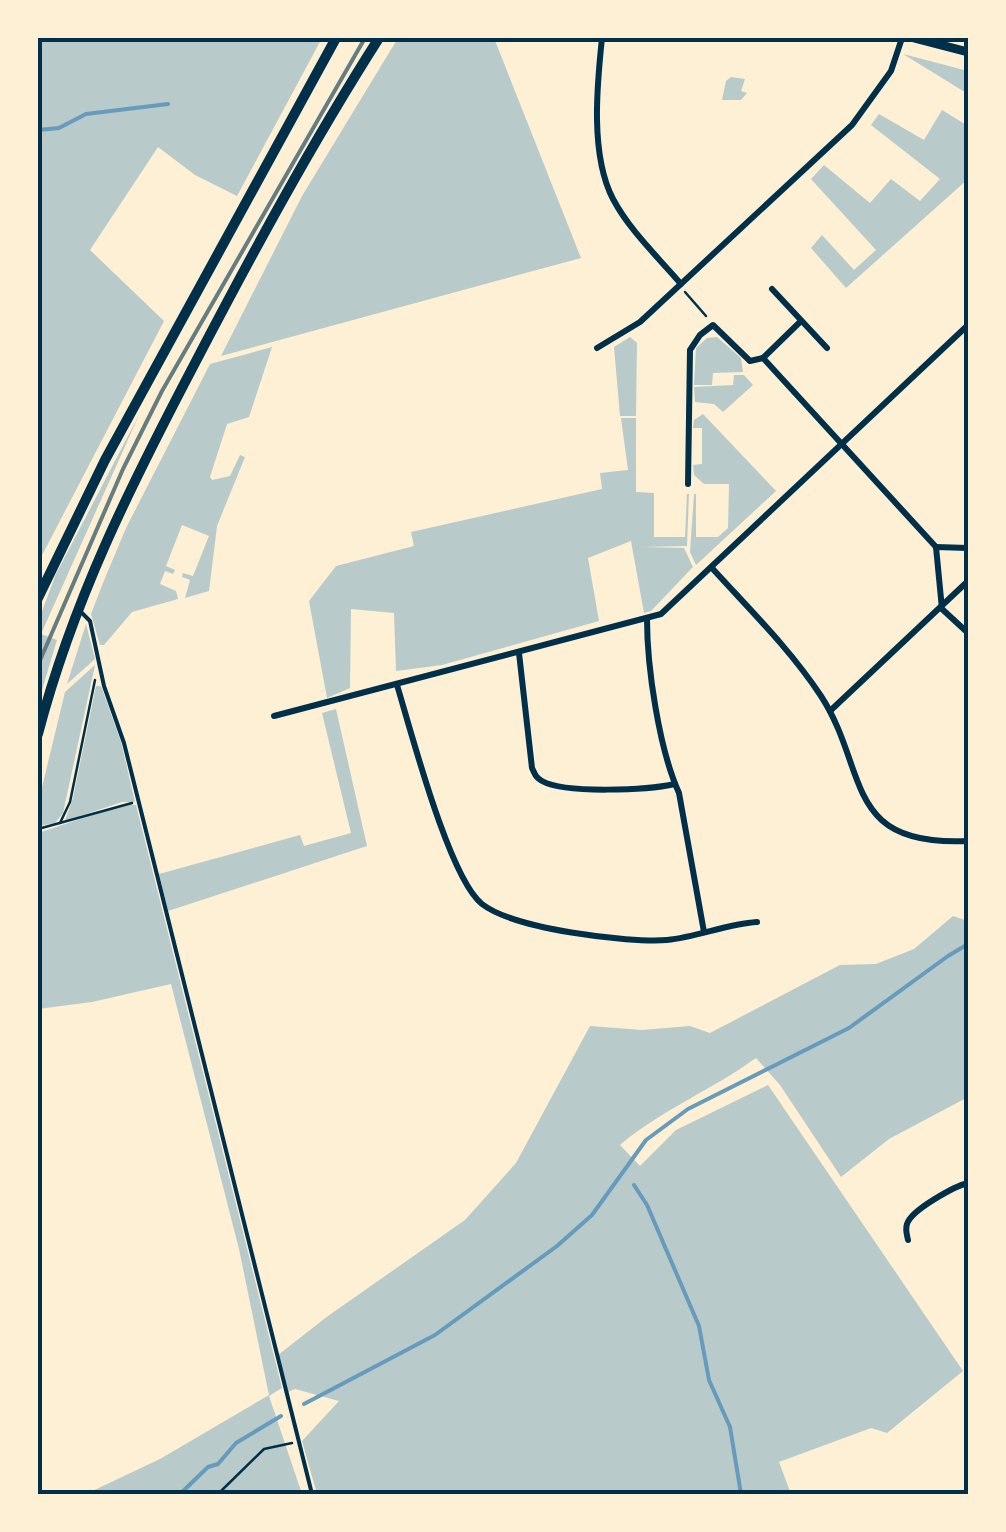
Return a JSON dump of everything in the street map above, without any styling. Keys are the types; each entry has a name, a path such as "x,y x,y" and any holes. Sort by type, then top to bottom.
{"main road":[{"path":"38,598 105,460 336,38"},
{"path":"38,734 77,609 120,506 263,233 379,38"}],"street":[{"path":"602,38 598,131 607,185 630,225 681,284"},
{"path":"597,348 640,322 852,125 890,71 902,38"},
{"path":"914,38 968,52"},
{"path":"772,289 827,348"},
{"path":"688,484 690,350 700,335 713,325 750,361 762,358 801,320"},
{"path":"274,716 661,614 968,325"},
{"path":"762,358 936,547 942,609 968,633"},
{"path":"936,547 968,548"},
{"path":"711,568 786,649 830,711 859,791 870,809 895,827 918,836 968,841"},
{"path":"830,711 968,581"},
{"path":"647,619 664,748 686,826 704,932"},
{"path":"520,653 532,768 543,782 602,789 675,784"},
{"path":"397,685 429,794 460,868 480,903 526,921 592,937 669,940 732,924 757,922"},
{"path":"908,1240 906,1230 912,1215 956,1186 968,1183"}],"lane":[{"path":"77,609 90,621 312,1494"}],"path":[{"path":"681,284 713,325"},
{"path":"60,823 70,802 99,659"},
{"path":"38,829 138,802"},
{"path":"218,1494 264,1449 298,1442"}],"shaded area":[{"path":"38,38 322,38 237,196 195,175 158,147 90,250 164,321 38,563"},
{"path":"398,38 494,38 581,258 221,356 302,196"},
{"path":"903,54 968,71 968,94"},
{"path":"731,77 745,79 741,91 747,93 741,100 722,100 726,81"},
{"path":"942,110 968,126 968,179 846,288 811,248 822,235 854,270 876,250 811,179 824,165 870,203 891,179 920,201 940,179 871,125 879,114 924,140"},
{"path":"630,337 637,343 636,416 620,416 614,347"},
{"path":"717,337 741,358 743,372 713,373 712,385 694,385 696,348 707,338"},
{"path":"272,347 249,417 227,424 210,477 212,480 230,476 240,455 245,457 217,526 209,591 185,598 190,580 182,577 183,573 193,576 209,536 182,525 166,566 175,570 173,574 165,571 160,584 176,591 178,599 132,612 100,645 91,614 103,583 126,528 210,364"},
{"path":"734,375 744,375 753,385 723,412 714,404 695,402 694,387 733,385"},
{"path":"703,414 776,491 696,565 690,552 694,494 696,537 718,537 728,528 729,484 704,484 694,475 693,465 702,464 702,428 693,428 694,420"},
{"path":"139,415 41,634 57,640 38,703 38,622 56,574"},
{"path":"621,418 636,418 636,492 654,493 654,537 685,537 689,494 687,546 643,547 684,548 693,567 651,611 644,613 631,541 588,558 599,621 442,665 396,671 394,613 351,609 350,688 327,698 309,601 336,566 414,546 411,532 602,489 600,473 628,470"},
{"path":"86,624 95,659 67,684"},
{"path":"95,665 63,813 55,823 38,826 38,804 65,692"},
{"path":"96,686 101,686 121,742 135,802 122,802 65,821 73,798"},
{"path":"336,709 367,846 168,911 159,874 300,835 304,846 351,833 322,713"},
{"path":"126,804 136,805 282,1388 269,1396 302,1494 86,1494 160,1459 269,1395 239,1249 171,984 92,1002 38,1009 38,833"},
{"path":"953,916 968,921 968,1097 889,1139 841,1177 780,1085 756,1058 620,1145 640,1166 676,1130 768,1085 963,1371 887,1433 871,1428 779,1462 791,1494 317,1494 302,1441 339,1401 295,1389 288,1392 278,1355 465,1220 516,1163 590,1026 642,1030 690,1026 710,1033 840,965 876,964 914,949"}],"waterway":[{"path":"38,130 59,128 86,114 168,104"},
{"path":"304,1404 435,1335 557,1246 592,1215 646,1140 688,1109 849,1028 968,944"},
{"path":"634,1185 647,1205 699,1326 709,1380 730,1427 741,1494"},
{"path":"180,1494 208,1467 218,1464 236,1443 281,1416"}],"railway":[{"path":"38,665 123,469 162,391 365,38"}]}
